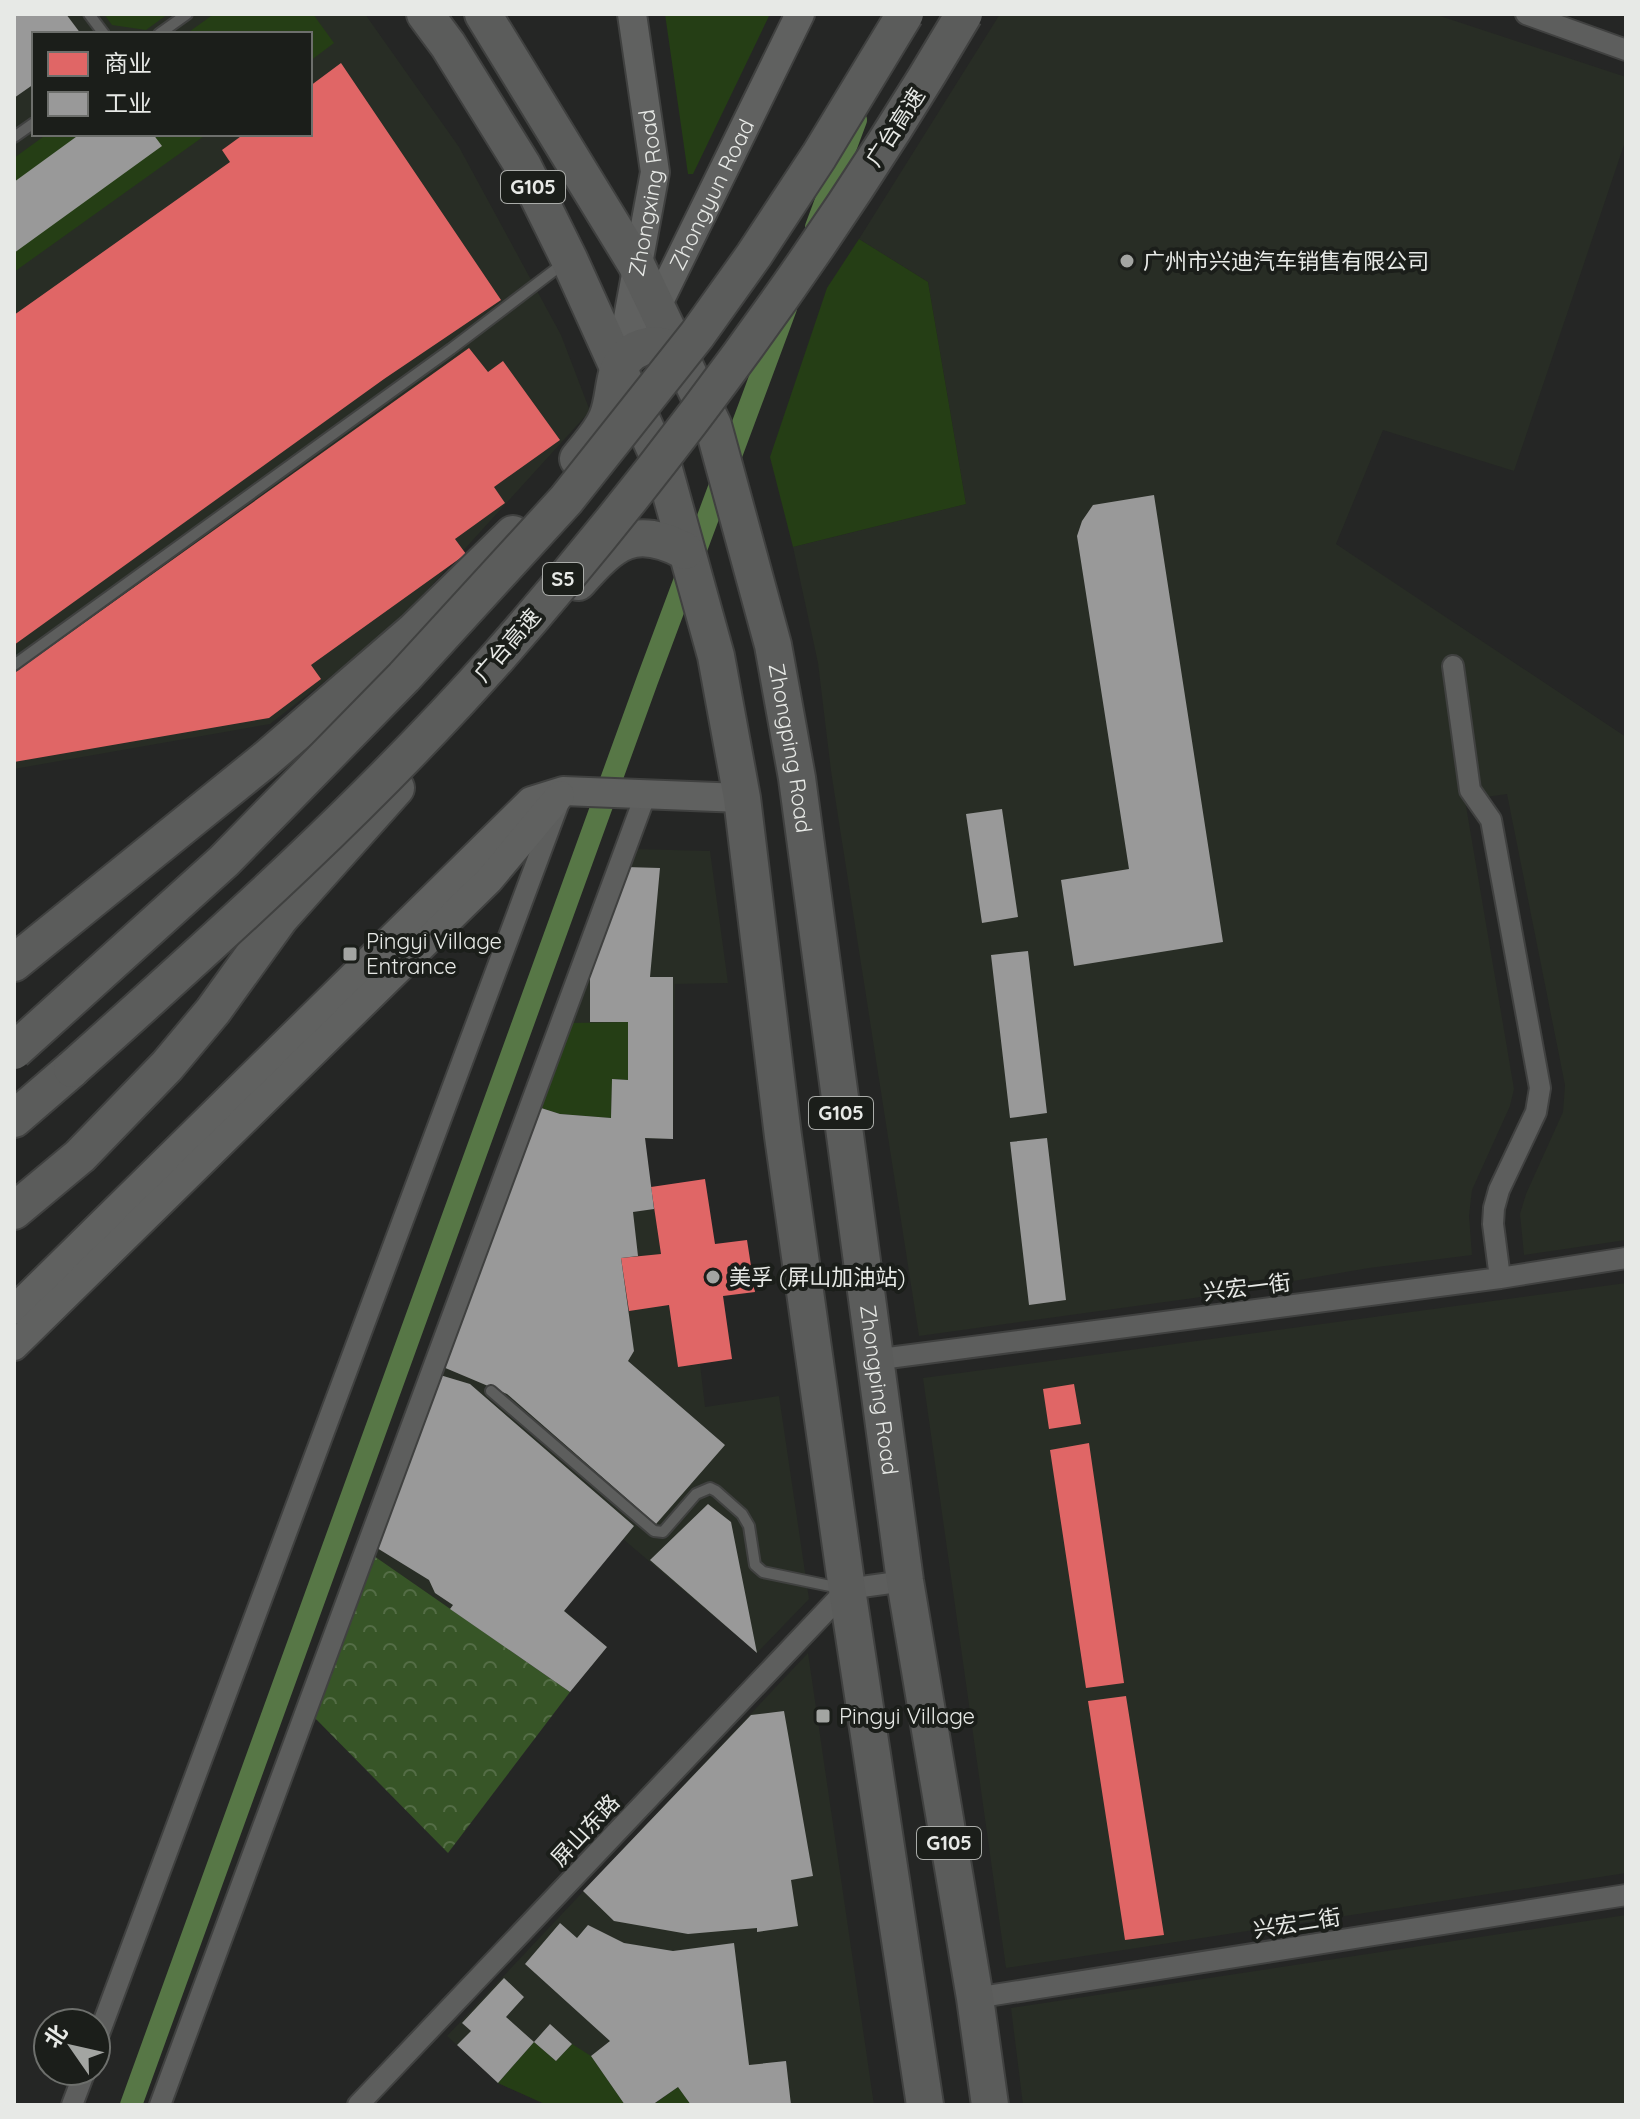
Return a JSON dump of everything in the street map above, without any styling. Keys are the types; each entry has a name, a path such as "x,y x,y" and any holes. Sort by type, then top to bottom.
{"highway":[{"name":"G105","path":"425,14 448,45 523,166 569,259 664,469 716,656 742,798 783,1136 925,2105"},
{"name":"G105","path":"483,14 636,264 658,309"},
{"name":"S5","path":"14,1051 224,861 404,677 566,500 697,335 754,255 819,156 905,14"},
{"name":"广台高速","path":"14,1119 312,850 496,658 622,510 726,374 906,114 964,14"},
{"name":"Zhongping Road","path":"658,309 713,425 773,645 797,778 905,1581 990,2105"},
{"path":"14,963 266,759 455,592 532,513 601,431 608,417 618,372 640,347 661,345 678,353"},
{"path":"14,1211 80,1156 167,1066 213,1011 280,918 594,564 610,549 629,539 664,540 685,551"}],"street":[{"name":"Zhongxing Road","path":"618,372 655,172 632,14"},
{"name":"Zhongyun Road","path":"618,372 658,309 800,14"},
{"path":"1526,14 1626,50"},
{"path":"1453,666 1470,790 1491,820 1540,1088 1536,1112 1499,1190 1494,1208 1500,1278"},
{"path":"14,1310 531,801 563,791 742,798"},
{"path":"14,1346 489,880 563,791"},
{"path":"109,2007 563,791"},
{"path":"160,2105 634,796"},
{"name":"兴宏一街","path":"873,1360 1500,1278 1626,1258"},
{"path":"847,1589 905,1581"},
{"name":"屏山东路","path":"358,2105 847,1589"},
{"name":"兴宏二街","path":"975,1998 1626,1895"}],"lane":[{"path":"89,14 102,32"},
{"path":"162,32 187,14"},
{"path":"14,137 32,124"},
{"path":"14,665 451,349 569,259"},
{"path":"491,1391 654,1531 663,1532 696,1494 710,1488 742,1514 749,1526 755,1565 763,1572 847,1589"}],"shaded area":[{"path":"14,14 365,14 459,147 561,335 590,411 393,628 270,724 14,769"},
{"path":"1000,14 1434,14 1626,77 1626,139 1514,471 1383,430 1336,544 1626,737 1626,1240 1524,1255 1520,1214 1563,1112 1565,1085 1507,794 1465,800 1514,1089 1510,1106 1472,1190 1469,1216 1472,1255 919,1336 831,771 818,663 793,547 966,504 928,282 859,239"},
{"path":"633,849 710,851 728,983 675,984 673,1139 645,1139 678,1367 700,1364 705,1407 779,1396 809,1599 757,1653 623,1539 564,1610 607,1647 570,1692 374,1556"},
{"path":"1626,1283 1626,1873 1006,1968 923,1378"},
{"path":"808,1653 874,2105 547,2105 498,2083 447,2036"},
{"path":"1626,1915 1626,2105 1023,2105 1011,2008"}],"green space":[{"path":"104,14 168,14 146,30 112,25"},
{"path":"214,14 313,14 334,43 312,60 312,32 189,32"},
{"path":"665,14 770,14 693,174 688,174"},
{"path":"44,136 204,136 14,272 14,158"},
{"path":"859,239 928,282 966,504 793,547 770,457 827,288"},
{"path":"628,1022 628,1080 612,1079 611,1118 560,1114 538,1107 570,1023"},
{"path":"374,1556 570,1692 448,1853 312,1715"},
{"path":"534,2042 556,2061 572,2044 591,2056 625,2105 547,2105 498,2083"},
{"path":"678,2087 691,2105 653,2105"}],"building: 商业":[{"path":"341,63 501,300 384,379 14,645 14,315 230,162 222,150 241,136 312,136 312,85"},
{"path":"469,348 488,372 503,361 560,440 494,487 505,503 455,539 466,554 311,665 321,679 269,718 14,762 14,673"},
{"path":"705,1179 715,1244 747,1240 755,1292 723,1296 732,1359 678,1367 669,1305 629,1311 621,1258 661,1254 651,1187"},
{"path":"1074,1384 1081,1424 1049,1429 1043,1389"},
{"path":"1089,1443 1124,1683 1086,1688 1050,1450"},
{"path":"1126,1696 1164,1935 1125,1940 1088,1701"}],"building: 工业":[{"path":"14,14 66,14 80,32 32,32 32,85 14,98"},
{"path":"77,136 154,136 162,146 14,253 14,182"},
{"path":"1154,495 1223,942 1074,966 1061,880 1129,869 1077,536 1082,521 1093,505"},
{"path":"1002,809 1018,917 982,923 966,814"},
{"path":"626,867 660,868 650,977 673,977 673,1139 645,1138 654,1209 633,1212 638,1256 621,1258 634,1351 628,1361 725,1445 656,1524 507,1394 443,1367 538,1107 560,1114 611,1118 612,1079 628,1080 628,1022 590,1022 590,977 586,976"},
{"path":"1028,951 1047,1113 1010,1118 991,955"},
{"path":"1047,1138 1066,1300 1029,1305 1010,1142"},
{"path":"440,1375 470,1384 634,1526 564,1611 607,1647 570,1692 450,1609 453,1605 435,1593 429,1580 377,1548"},
{"path":"708,1504 731,1522 757,1653 650,1560"},
{"path":"784,1711 813,1876 791,1880 798,1926 757,1932 757,1928 688,1934 614,1921 583,1891 751,1715"},
{"path":"560,1923 577,1938 588,1925 624,1943 673,1951 734,1943 749,2065 786,2061 791,2105 691,2105 678,2087 652,2105 625,2105 591,2056 610,2041 525,1964"},
{"path":"504,1978 524,1997 506,2017 534,2042 498,2083 457,2045 471,2031 462,2023"},
{"path":"550,2024 572,2044 556,2061 534,2042"}],"waterway":[{"path":"816,227 856,120"},
{"path":"131,2105 647,681 786,308"}],"place":[{"name":"广州市兴迪汽车销售有限公司","path":"1127,261"},
{"name":"Pingyi Village Entrance","path":"350,954"},
{"name":"美孚 (屏山加油站)","path":"713,1277"},
{"name":"Pingyi Village","path":"823,1716"}]}
